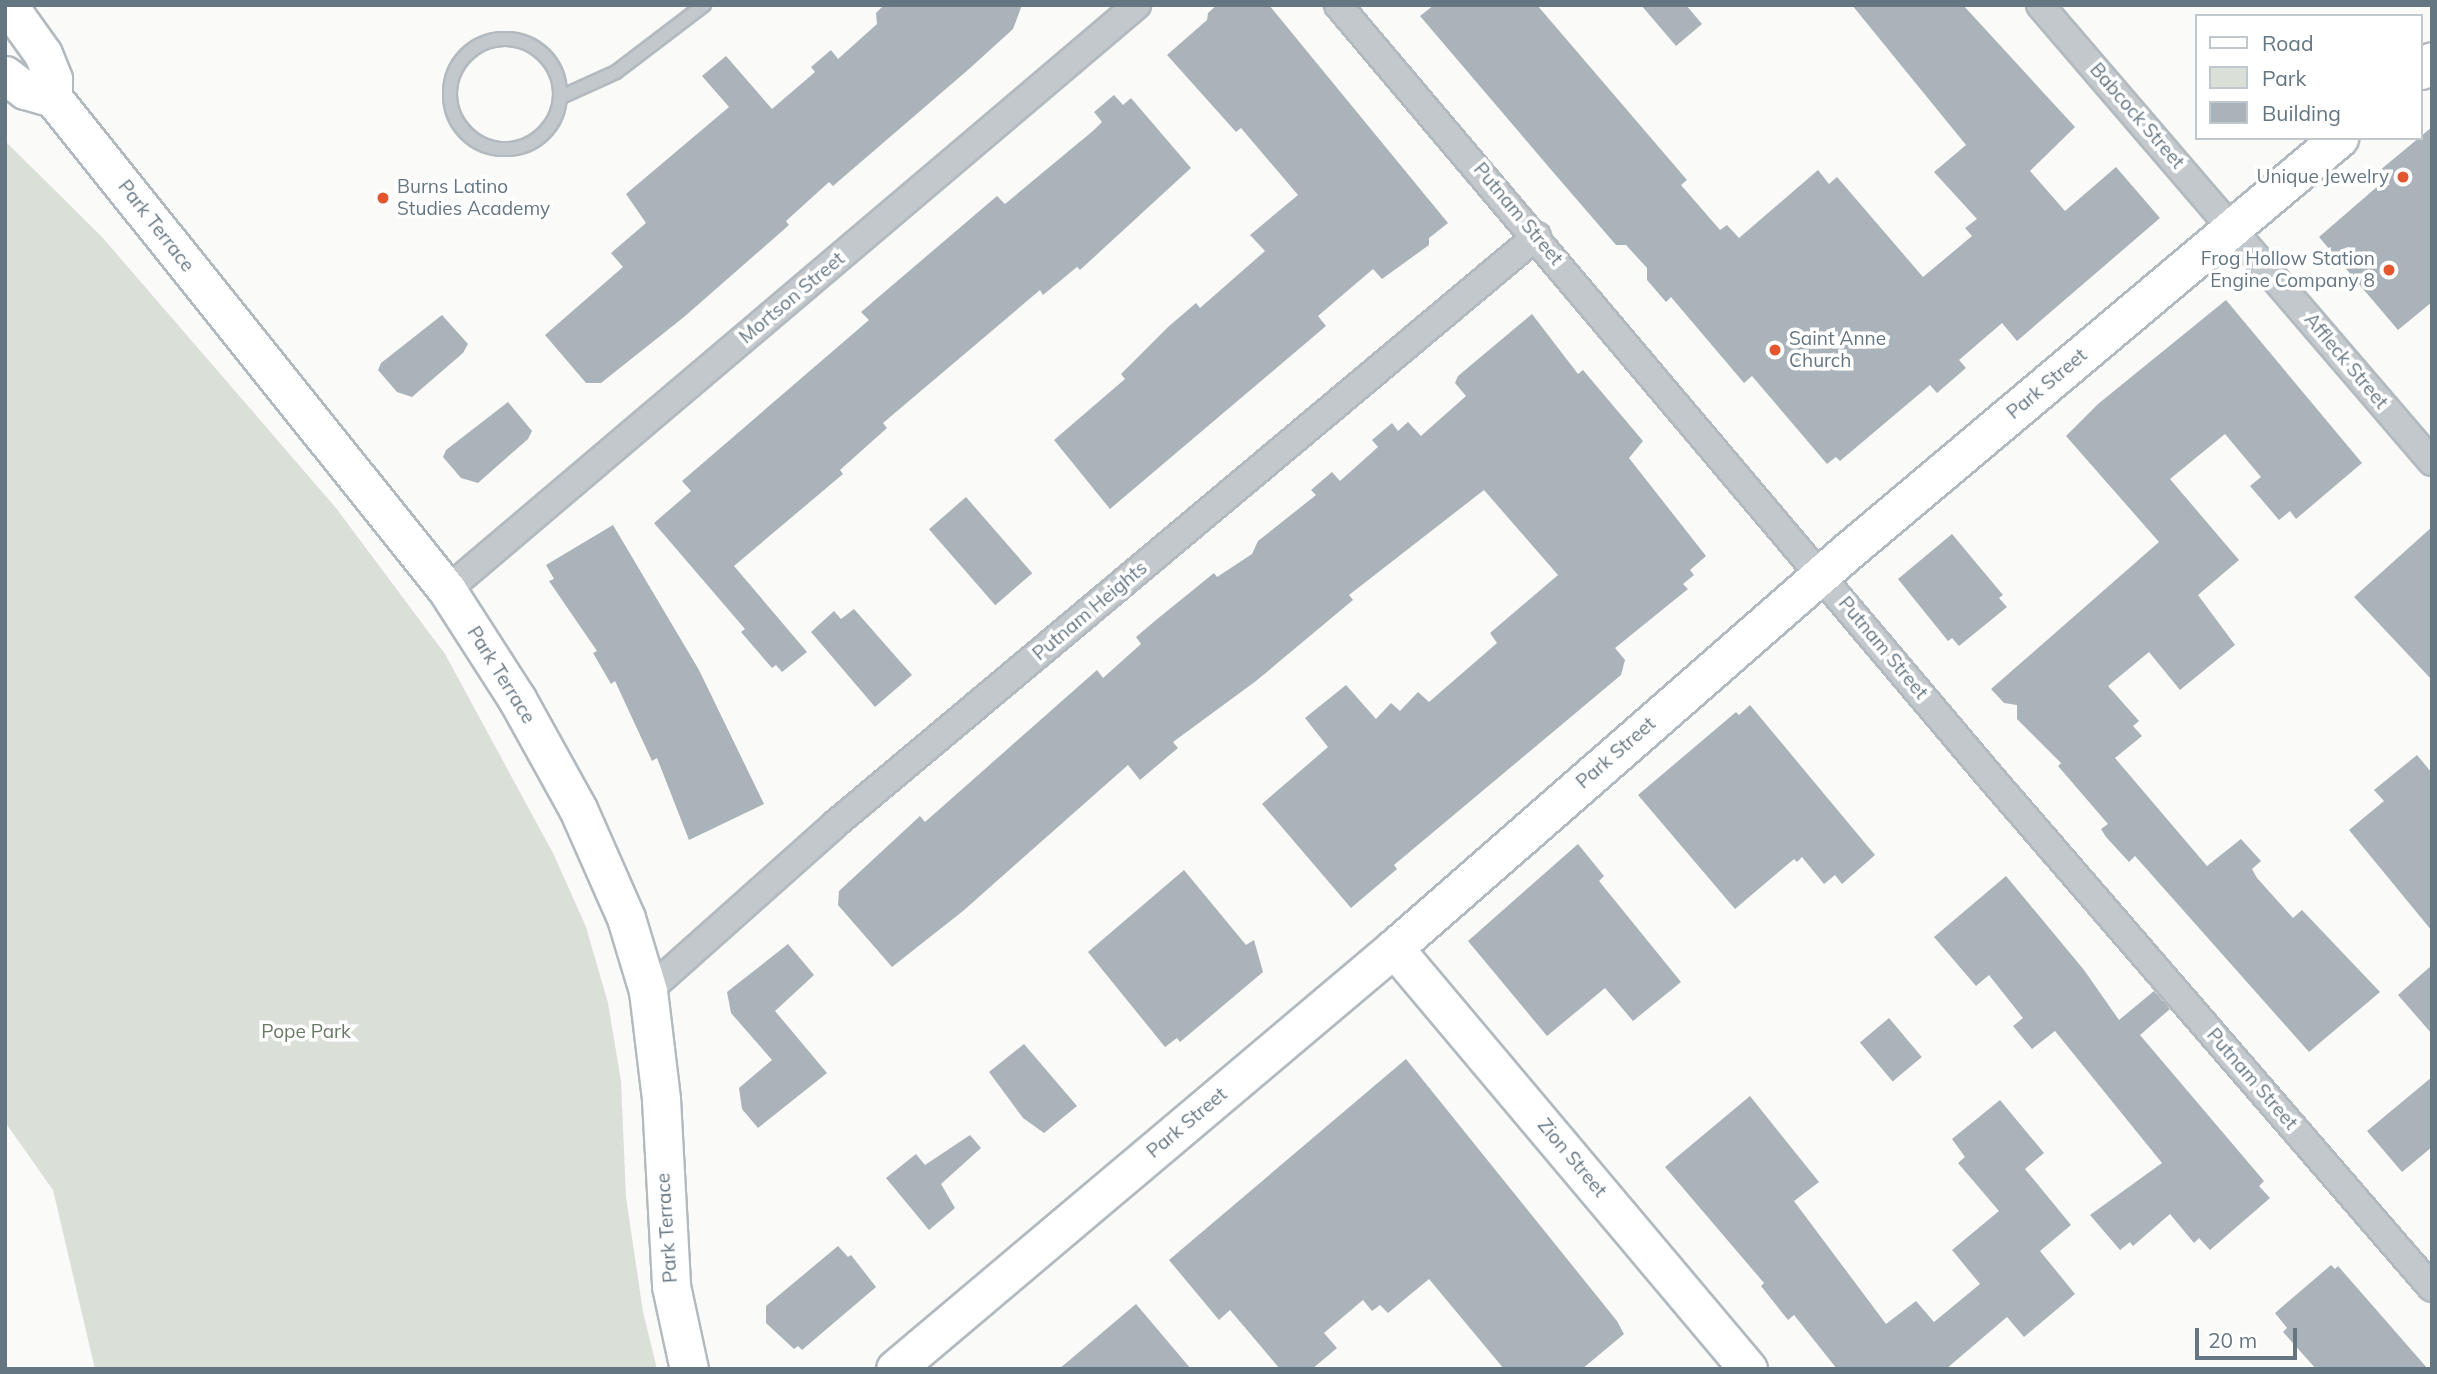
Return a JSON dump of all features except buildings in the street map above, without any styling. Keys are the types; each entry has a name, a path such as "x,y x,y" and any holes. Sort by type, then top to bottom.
{"main road":[{"name":"Park Terrace","path":"8,5 46,59 53,98 447,590 517,699 578,809 626,918 648,991 661,1099 670,1273 689,1369"},
{"path":"5,75 25,90 53,98"},
{"name":"Park Street","path":"895,1369 1394,948 1822,574 2337,140"},
{"name":"Zion Street","path":"1394,948 1748,1369"}],"street":[{"name":"Mortson Street","path":"447,590 1137,5"},
{"name":"Putnam Street","path":"1338,5 2432,1288"},
{"name":"Babcock Street","path":"2040,5 2233,228"},
{"name":"Affleck Street","path":"2233,228 2432,462"},
{"name":"Putnam Heights","path":"648,991 834,825 1537,236"}],"lane":[{"path":"561,97 550,61 538,49 505,38 473,49 453,76 450,93 461,128 475,141 512,149 545,132 561,97 616,72 704,5"}],"green space":[{"name":"Pope Park","path":"5,141 102,237 336,508 445,654 554,855 586,927 608,1003 621,1081 626,1197 643,1312 657,1369 95,1369 53,1190 5,1122"}],"place":[{"name":"Unique Jewelry","path":"2403,177"},
{"name":"Burns Latino Studies Academy","path":"383,198"},
{"name":"Frog Hollow Station Engine Company 8","path":"2389,270"},
{"name":"Saint Anne Church","path":"1775,350"}]}
